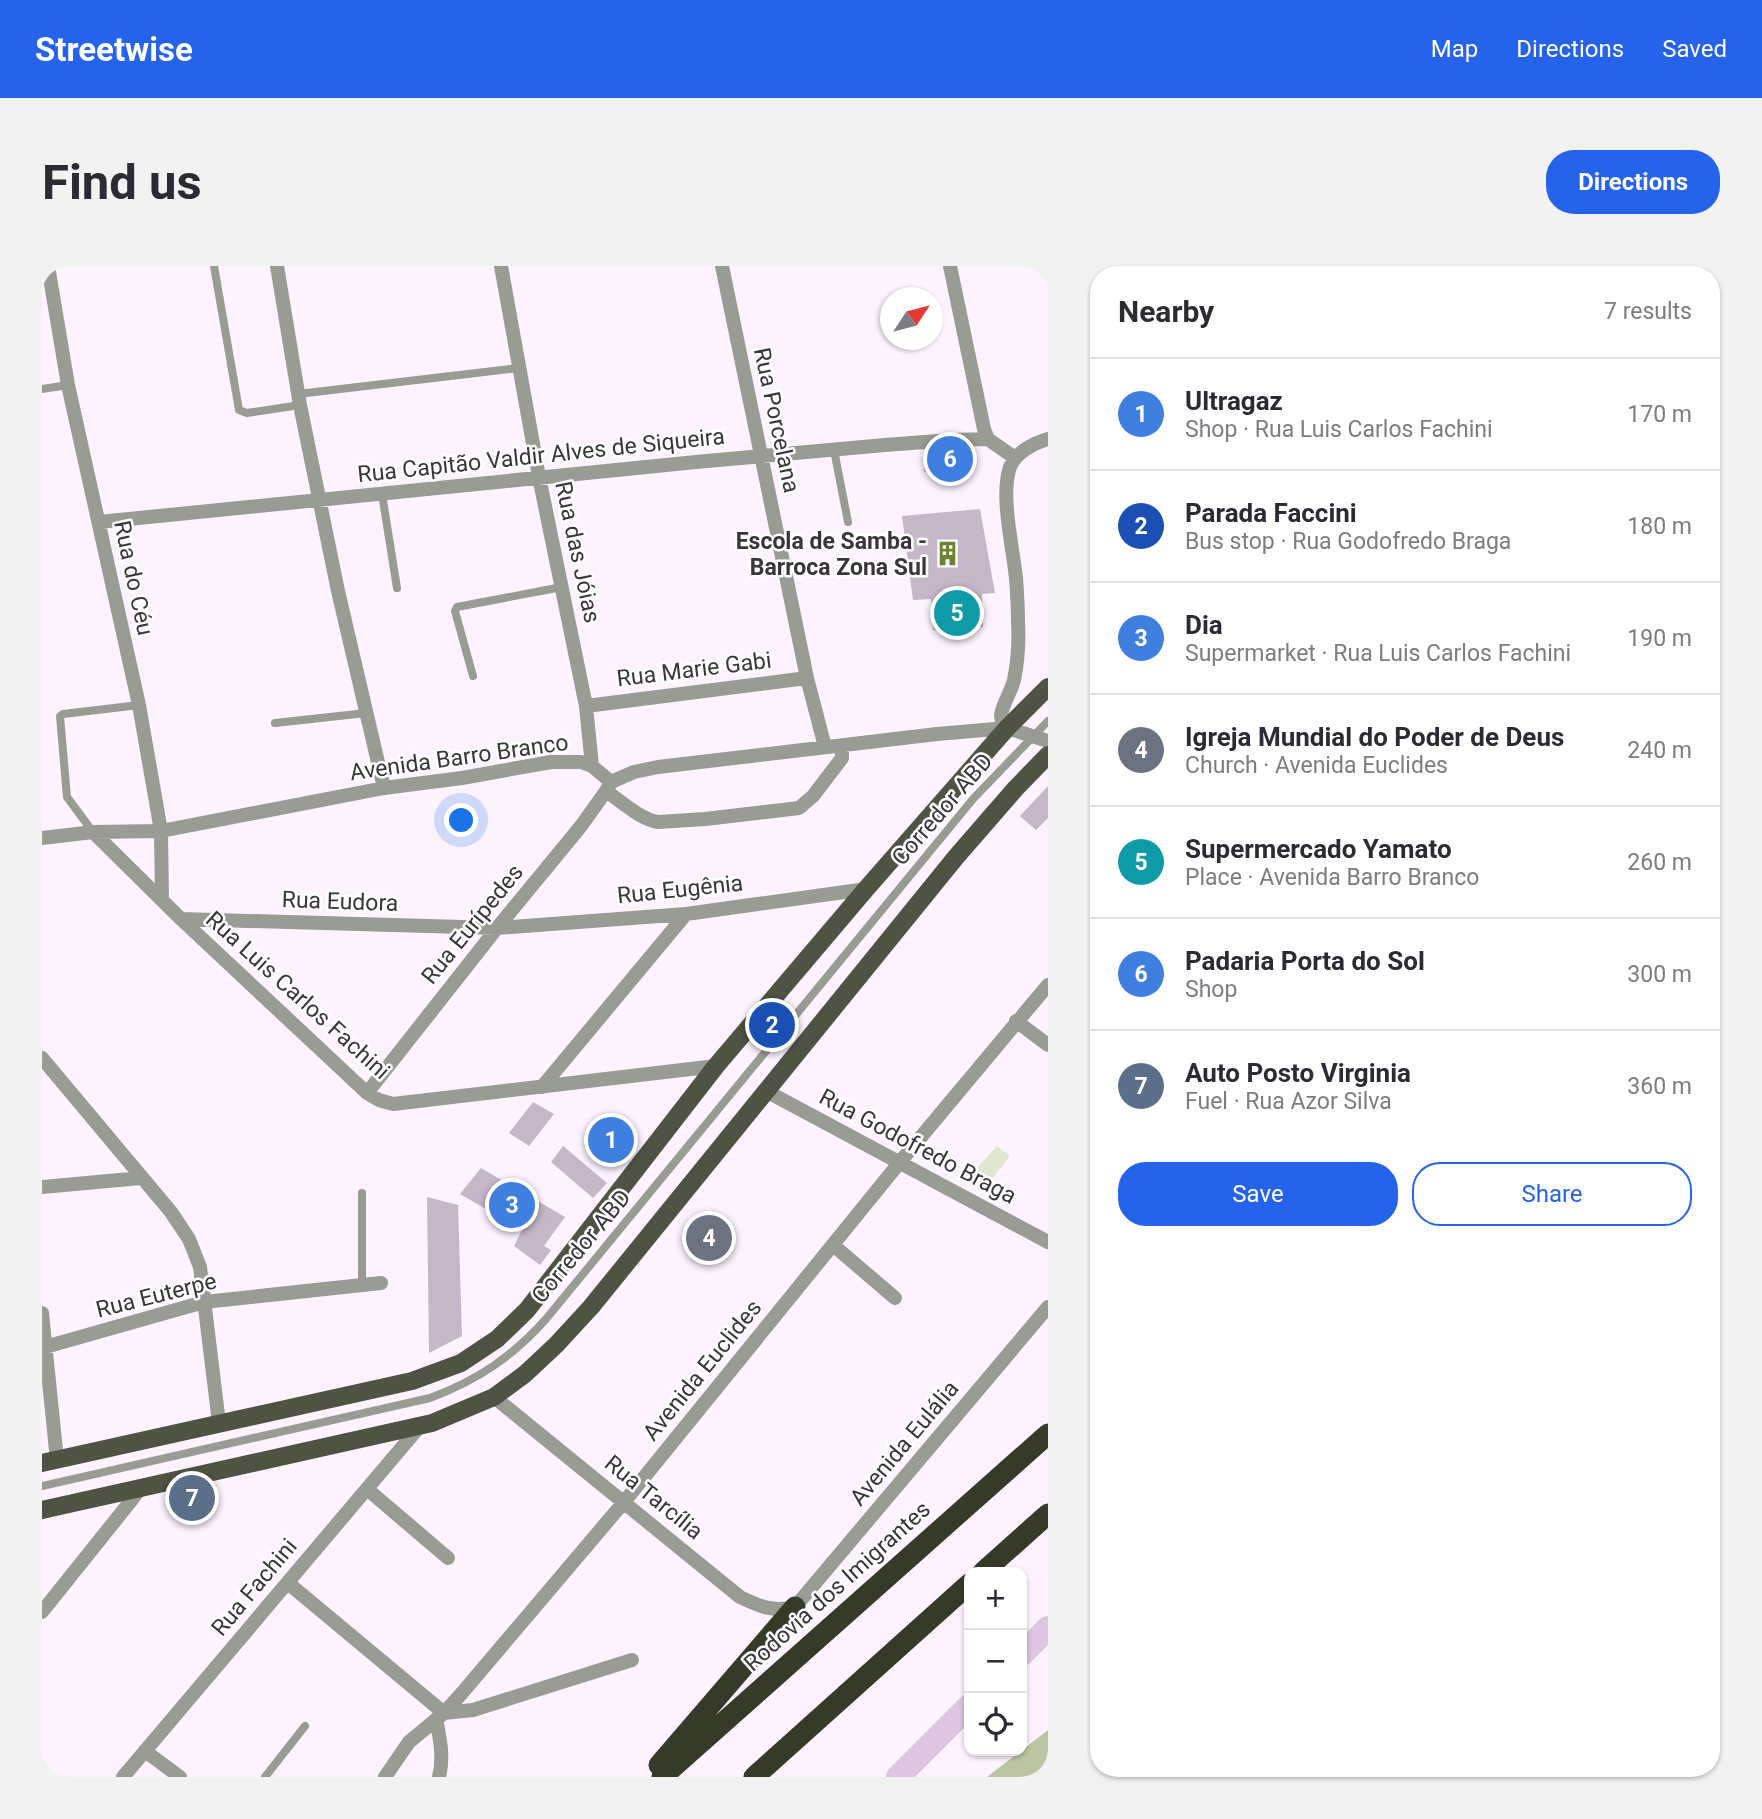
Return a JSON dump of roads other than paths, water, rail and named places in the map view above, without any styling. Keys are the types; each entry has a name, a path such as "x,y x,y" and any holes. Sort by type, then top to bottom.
{"highway":[{"name":"Rodovia dos Imigrantes","path":"662,1777 1048,1433"},
{"path":"989,1567 1048,1514"},
{"path":"754,1777 964,1588"},
{"path":"648,1777 795,1607"}],"main road":[{"path":"50,1461 412,1381 461,1363 497,1339 527,1310 716,1066 1007,728 1048,687"},
{"path":"42,1510 420,1426 494,1397 525,1374 591,1307 956,857 1048,755"}],"street":[{"name":"Rua do Céu","path":"48,266 68,385 139,705 161,831 162,901"},
{"path":"277,266 299,400 338,591 384,788"},
{"name":"Rua das Jóias","path":"500,266 539,477 586,706 592,766"},
{"name":"Rua Porcelana","path":"722,266 807,678 825,747"},
{"path":"950,266 984,429 988,439 1015,458"},
{"name":"Rua Capitão Valdir Alves de Siqueira","path":"99,522 539,477 951,440 988,439"},
{"path":"1007,728 1001,715 1013,681 1018,624 1008,501 1009,471 1015,458 1033,445 1048,439"},
{"name":"Rua Marie Gabi","path":"586,706 807,678"},
{"path":"609,786 634,772 658,767 947,733 1007,728 1048,741"},
{"name":"Avenida Barro Branco","path":"93,832 161,831 384,788 571,761 592,766 609,786 643,816 658,822 705,819 799,808 813,796 842,758 842,745"},
{"name":"Rua Eurípedes","path":"367,1093 581,825 609,786"},
{"path":"42,838 93,832"},
{"name":"Rua Luis Carlos Fachini","path":"93,832 181,919 367,1093 379,1100 393,1104 716,1066"},
{"name":"Rua Eugênia","path":"497,928 686,914 866,889"},
{"path":"542,1087 686,914"},
{"name":"Rua Eudora","path":"181,919 497,928"},
{"name":"Avenida Euclides","path":"385,1777 409,1742 440,1716 624,1502 900,1162 1048,985"},
{"path":"1016,1021 1048,1045"},
{"path":"42,1058 170,1212 188,1239 200,1267 219,1423"},
{"name":"Rua Godofredo Braga","path":"766,1091 1048,1242"},
{"path":"42,1187 141,1178"},
{"path":"833,1245 895,1298"},
{"name":"Rua Euterpe","path":"45,1347 204,1302 381,1283"},
{"name":"Avenida Eulália","path":"795,1607 1048,1307"},
{"path":"42,1313 50,1461"},
{"name":"Rua Tarcília","path":"494,1397 740,1597 760,1607 779,1610 795,1607"},
{"name":"Rua Fachini","path":"123,1777 420,1426"},
{"path":"42,1612 142,1487"},
{"path":"367,1489 448,1558"},
{"path":"288,1583 440,1716 442,1764 439,1777"},
{"path":"440,1716 472,1710 632,1660"},
{"path":"145,1751 180,1777"}],"lane":[{"path":"214,266 239,410 247,412 299,400 518,368"},
{"path":"42,389 68,385"},
{"path":"834,450 848,522"},
{"path":"382,494 397,588"},
{"path":"473,676 455,611 457,607 562,587"},
{"path":"93,832 67,797 60,716 139,705"},
{"path":"275,723 366,713"},
{"name":"Corredor ABD","path":"42,1486 430,1398 463,1385 494,1367 546,1319 973,799 1048,720"},
{"path":"362,1193 362,1286"},
{"path":"265,1777 305,1726"}],"waterway":[{"path":"1027,1649 1048,1628"},
{"path":"898,1777 964,1711"}],"place":[{"name":"Padaria Porta do Sol","path":"950,459"},
{"name":"Escola de Samba - Barroca Zona Sul","path":"947,554"},
{"name":"Supermercado Yamato","path":"957,613"},
{"name":"Parada Faccini","path":"772,1025"},
{"name":"Ultragaz","path":"611,1140"},
{"name":"Dia","path":"512,1205"},
{"name":"Igreja Mundial do Poder de Deus","path":"709,1238"},
{"name":"Auto Posto Virginia","path":"192,1498"}]}
